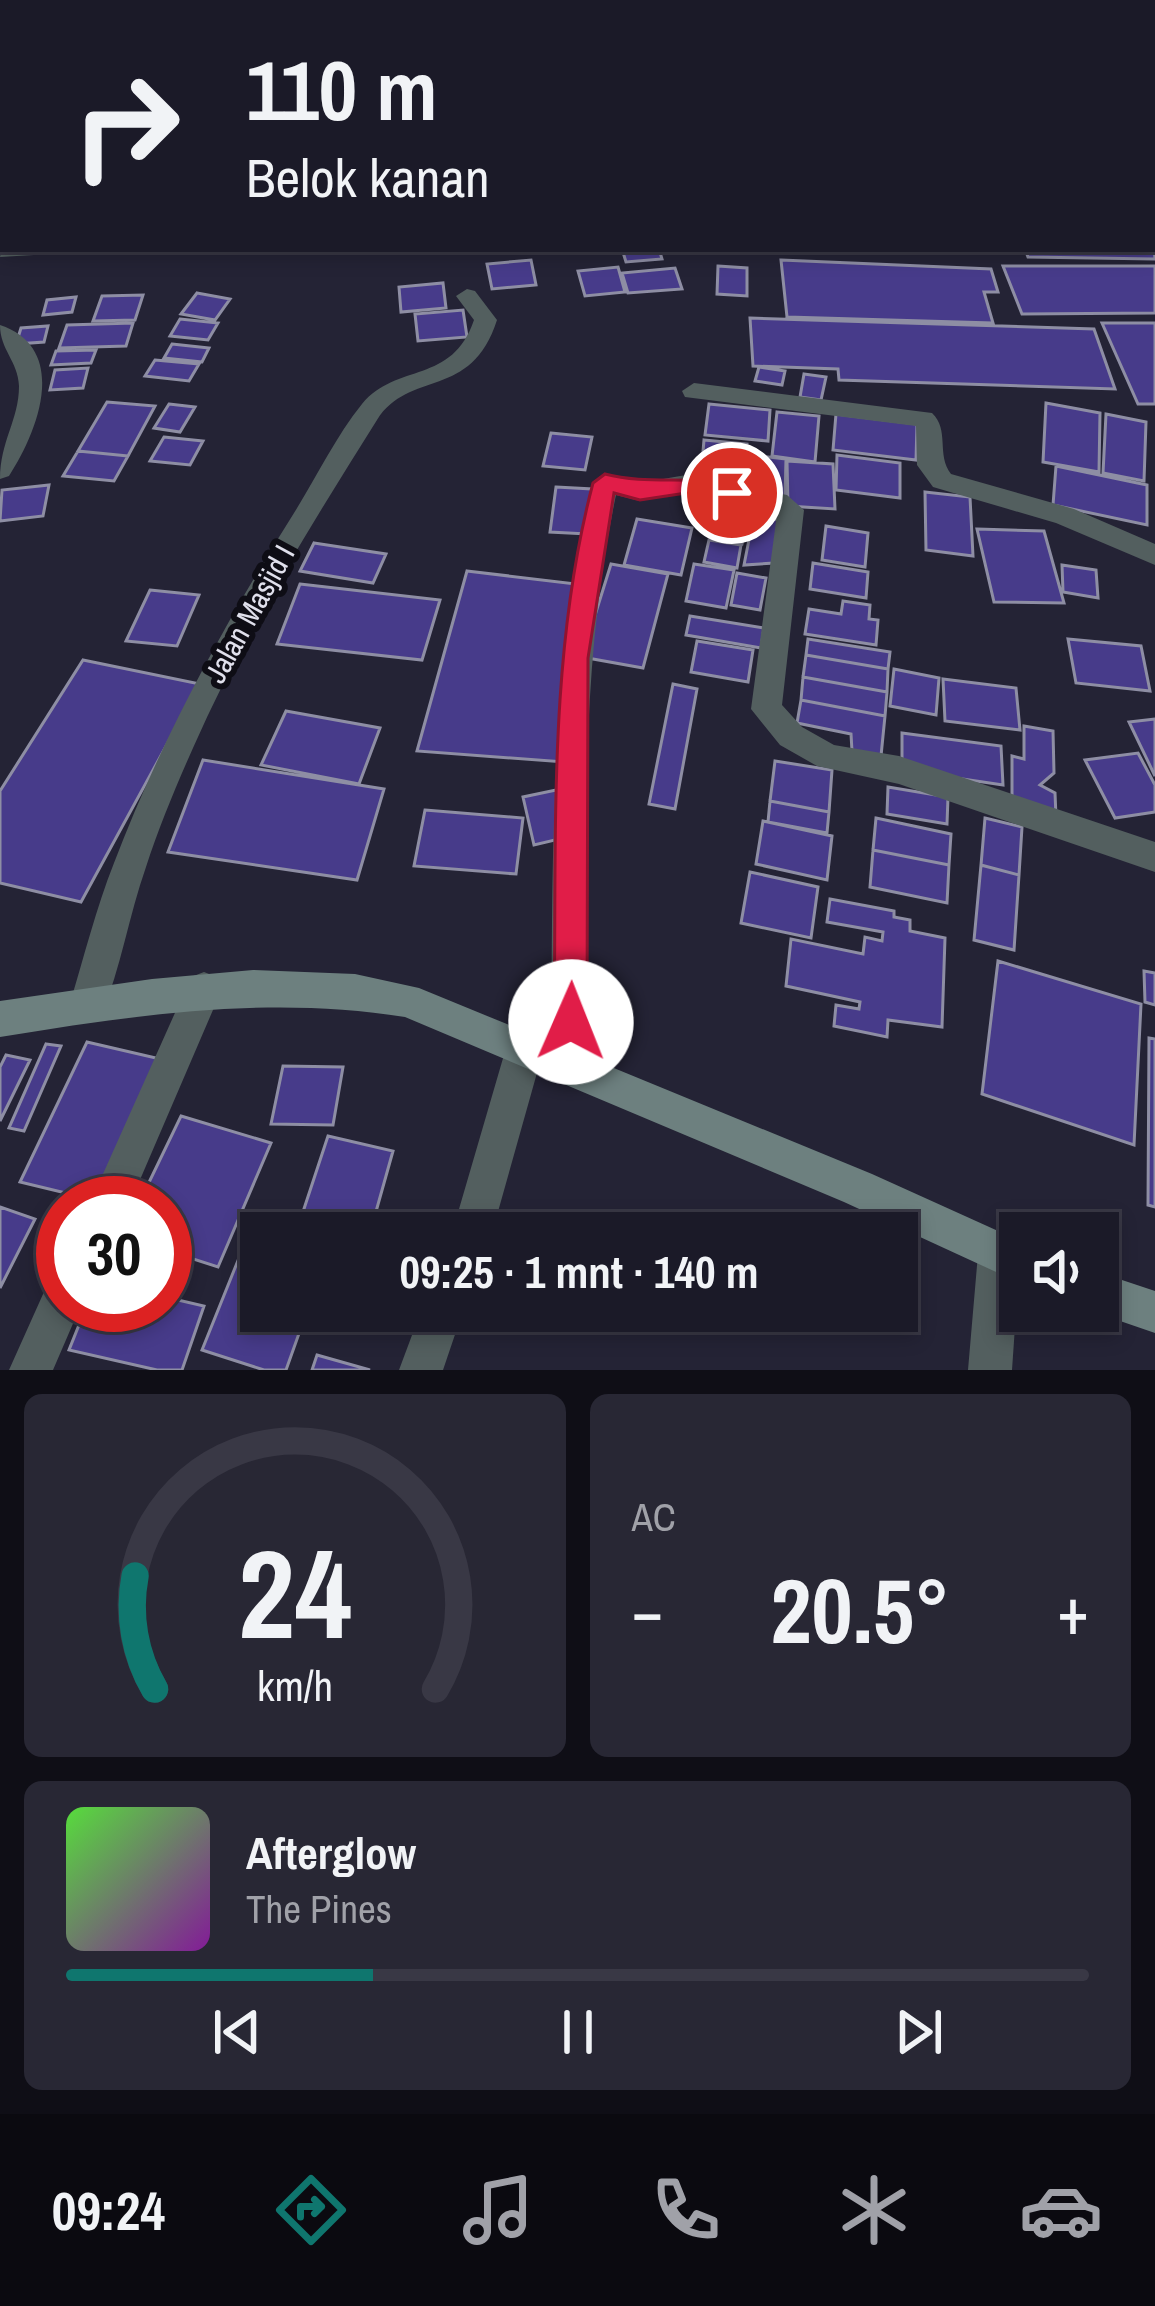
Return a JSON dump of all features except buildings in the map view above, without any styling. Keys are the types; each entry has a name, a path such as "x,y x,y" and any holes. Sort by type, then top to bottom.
{"street":[{"name":"Jalan Masjid I","path":"88,1003 154,801 265,582 378,401 444,377 478,339 486,320 467,296"},
{"path":"0,332 24,360 29,393 18,442 0,470"},
{"path":"694,391 923,419 929,424 930,465 942,481 1065,516 1155,555"},
{"path":"570,1067 574,658 590,541 605,483 640,492 686,484 778,502 791,510 766,709 791,736 827,757 899,770 1155,856"},
{"path":"0,1019 204,989 289,986 364,991 441,1012 999,1253"},
{"path":"122,1176 204,989"},
{"path":"478,1212 525,1048"},
{"path":"1119,1300 1155,1312"},
{"path":"990,1370 999,1320"},
{"path":"31,1370 48,1332"},
{"path":"421,1370 435,1332"}],"route":[{"path":"571,1022 574,658 590,541 605,483 640,492 686,484 732,493"}]}
